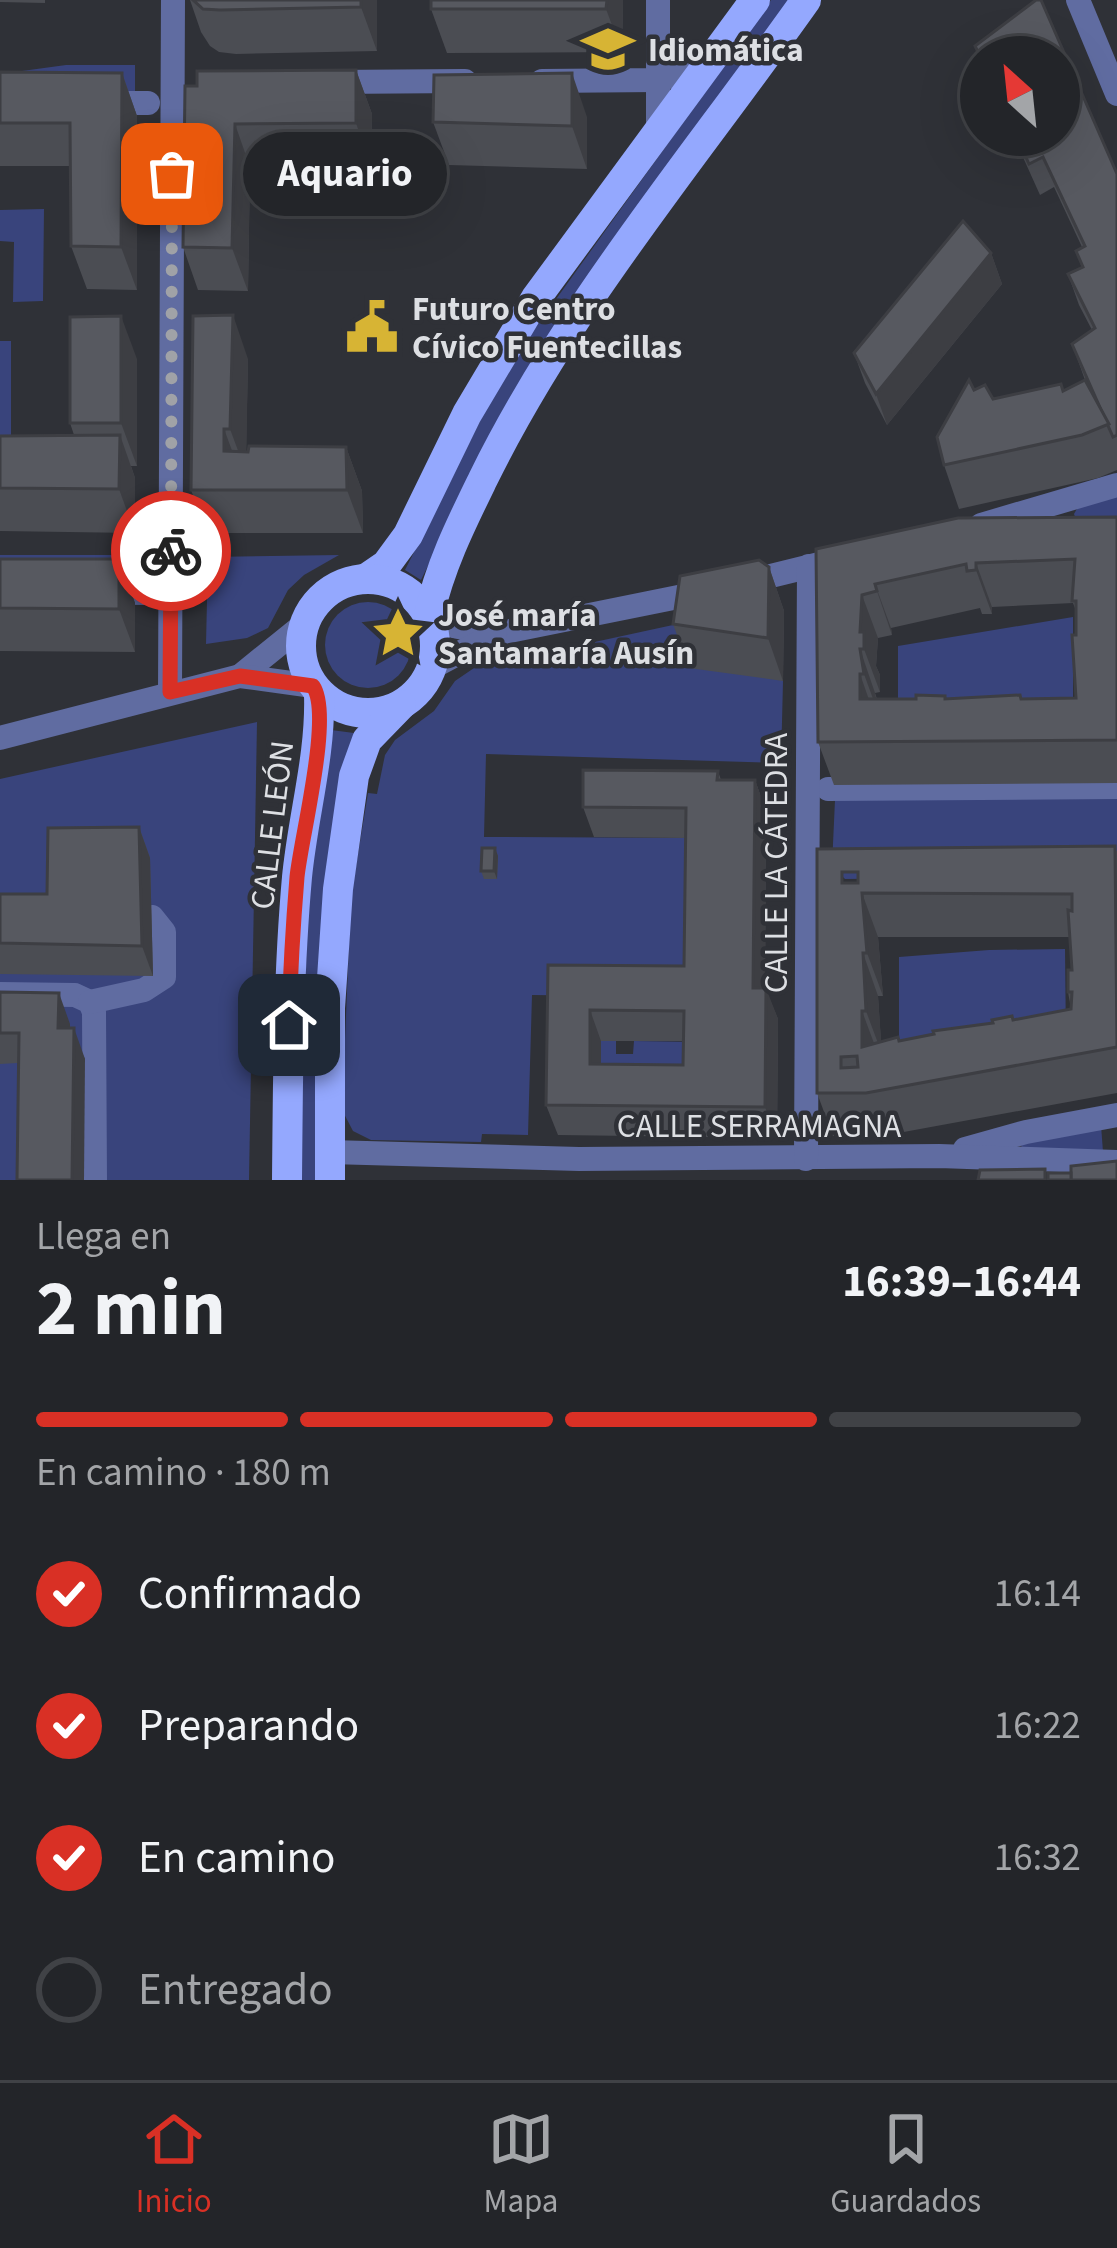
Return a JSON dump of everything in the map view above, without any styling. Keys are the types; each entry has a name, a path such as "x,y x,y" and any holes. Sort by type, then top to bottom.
{"main road":[{"path":"367,578 386,565 408,535 467,414 536,298 755,0"},
{"path":"330,1166 338,889 355,776 367,740 420,689 433,667 436,652 430,618 446,557 535,382 806,0"},
{"path":"401,705 376,713 350,711 316,690 300,646 304,625 326,592 367,578 392,582 413,595 430,618"},
{"name":"CALLE LEÓN","path":"287,1180 290,971 298,872 319,738 316,690"}],"street":[{"path":"170,692 173,0"},
{"path":"658,0 658,132"},
{"path":"1078,0 1117,94"},
{"path":"308,82 658,80 706,66"},
{"path":"173,82 202,82"},
{"path":"84,103 148,103"},
{"path":"1075,526 979,526 1117,485"},
{"path":"433,667 495,634 716,590 877,550"},
{"name":"CALLE LA CÁTEDRA","path":"806,1159 809,566"},
{"path":"72,592 144,592"},
{"path":"430,618 495,634"},
{"path":"240,676 304,625"},
{"path":"0,738 240,676 316,690"},
{"path":"828,789 1117,787"},
{"path":"0,994 75,995 90,1002 144,990 164,977 164,932 152,917"},
{"path":"90,1002 94,1012 94,1180"},
{"name":"CALLE SERRAMAGNA","path":"939,1156 1026,1132 1117,1115"},
{"name":"CALLE SERRAMAGNA","path":"330,1166 579,1169 939,1156 1117,1162"}],"shaded area":[{"path":"771,0 792,0 483,454 421,580 405,570 489,403 531,334"},
{"path":"66,65 135,65 135,93 0,74"},
{"path":"44,209 43,301 13,302 14,242 0,241 0,210"},
{"path":"0,341 11,341 11,435 0,435"},
{"path":"1117,494 1117,522 1077,522 1078,507"},
{"path":"0,555 135,555 135,582 0,581"},
{"path":"339,555 288,590 268,628 247,638 206,644 208,557"},
{"path":"368,602 399,614 411,645 399,676 368,688 337,676 325,645 337,614"},
{"path":"1073,617 1073,718 898,716 898,646"},
{"path":"696,620 783,681 781,763 486,754 484,837 697,838 696,997 532,995 528,1135 482,1134 481,1142 371,1140 353,1131 342,1110 351,897 368,793 377,794 385,755 395,740 434,711 455,681 474,668"},
{"path":"257,722 249,1180 0,1180 0,779"},
{"path":"331,730 354,733 316,1180 300,1180 308,896"},
{"path":"1117,792 1117,876 845,879 832,866 835,800"},
{"path":"1065,949 1066,1042 899,1069 899,957"},
{"path":"601,1041 616,1041 616,1054 633,1054 634,1041 695,1042 695,1095 601,1094"},
{"path":"1101,1125 1103,1152 1022,1149 1021,1144"}],"building":[{"path":"193,0 361,0 361,7 220,10 203,9"},
{"path":"431,0 607,0 606,9 431,9"},
{"path":"1041,0 1057,36 988,36"},
{"path":"356,70 356,123 235,124 232,248 183,247 185,86 197,86 197,71"},
{"path":"0,72 122,73 121,247 71,246 70,123 0,123"},
{"path":"572,73 572,126 433,122 434,75"},
{"path":"1080,89 1117,174 1117,435 1113,437 1072,344 1095,328 1068,274 1083,267 1076,251 1085,246 1043,157 1029,164 1025,156 1080,156"},
{"path":"963,221 991,253 876,394 854,353"},
{"path":"233,315 230,429 224,429 224,451 248,452 249,446 346,447 347,490 191,490 193,316"},
{"path":"121,316 121,423 70,423 70,317"},
{"path":"969,380 974,390 985,385 993,399 1061,384 1063,391 1085,380 1109,424 1082,435 944,465 937,437"},
{"path":"120,435 119,489 0,488 0,436"},
{"path":"1117,517 1117,740 818,742 816,549 958,518","holes":["1075,559 1072,601 1076,601 1076,635 1072,635 1076,698 916,695 916,699 860,699 862,595 877,591 875,584 966,564 967,571 976,570 976,563"]},
{"path":"0,559 119,559 119,609 0,608"},
{"path":"759,560 769,567 768,638 673,624 680,576"},
{"path":"583,770 718,771 717,780 755,780 753,988 766,988 765,1107 546,1105 548,965 684,966 686,808 583,807","holes":["590,1010 684,1011 683,1065 590,1064"]},
{"path":"139,827 142,946 0,943 0,894 47,894 48,828"},
{"path":"1115,846 1117,1047 866,1093 817,1093 817,849","holes":["842,872 858,872 858,883 842,883","862,893 1072,894 1072,911 1068,910 1071,1009 1013,1020 1012,1016 862,1047 862,1011 866,1011 863,953 867,953","857,1056 858,1067 841,1068 841,1057"]},
{"path":"482,848 495,848 494,871 481,871"},
{"path":"0,992 59,993 58,1028 74,1028 72,1180 17,1180 19,1033 0,1033"},
{"path":"1117,1161 1117,1180 1071,1180 1071,1166"},
{"path":"1045,1169 1045,1180 978,1180 980,1170"},
{"path":"1048,1173 1071,1173 1071,1180 1048,1180"}],"way so far":[{"path":"171,551 172,174"}],"place":[{"name":"Idiomática","path":"608,49"},
{"name":"Aquario","path":"172,174"},
{"name":"Futuro Centro Cívico Fuentecillas","path":"372,327"},
{"name":"José maría Santamaría Ausín","path":"398,633"}],"route":[{"path":"171,551 170,692 240,676 313,686 319,694 319,738 298,872 289,1025"}]}
